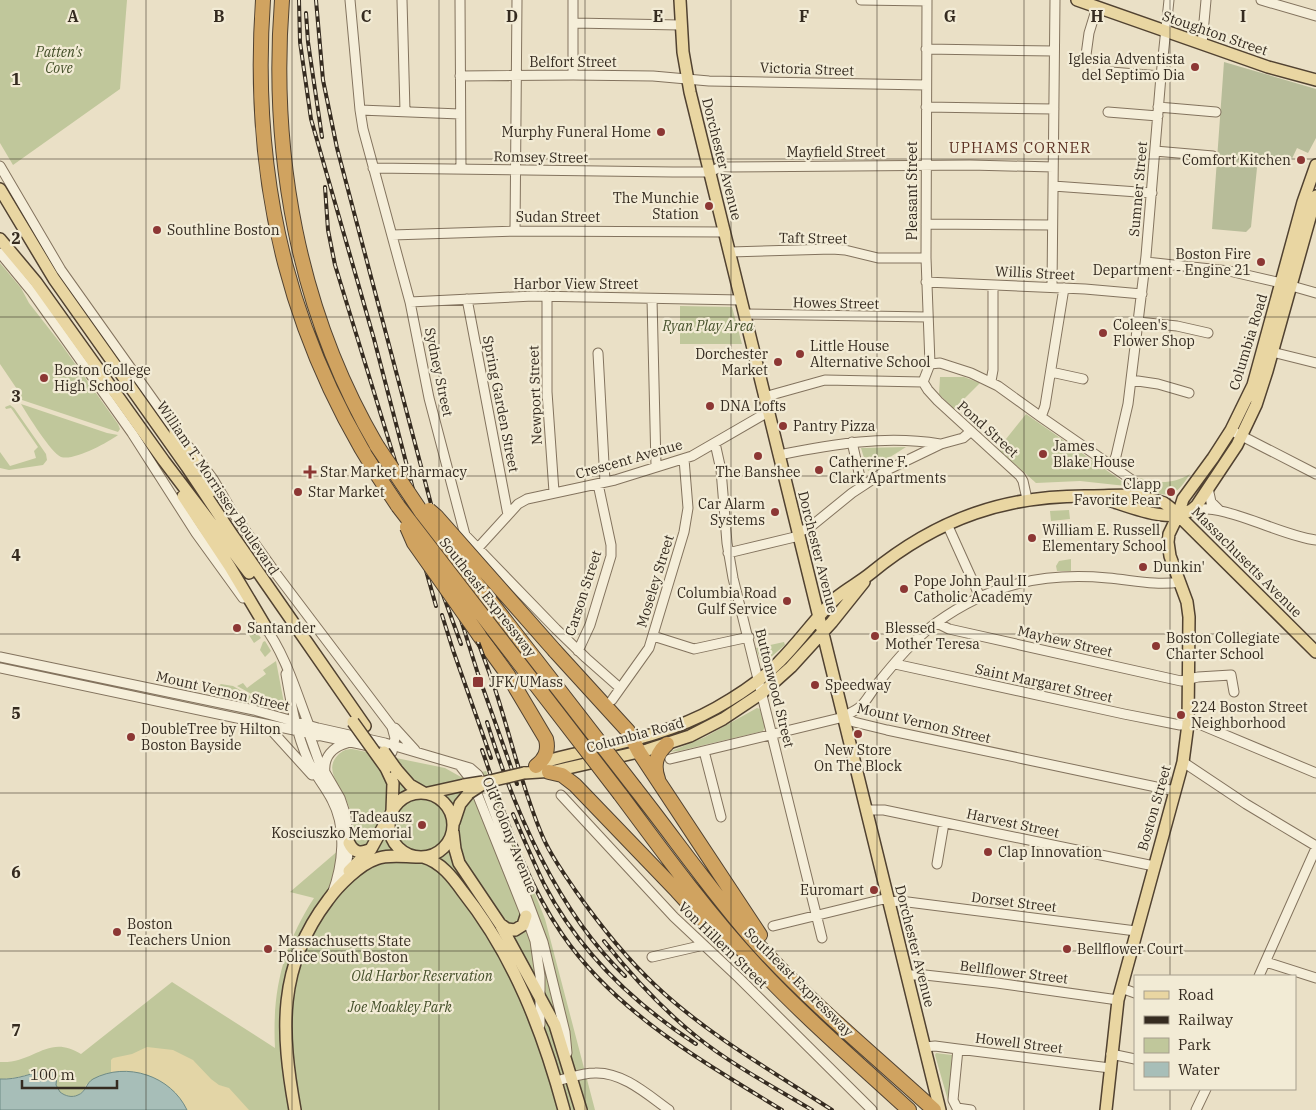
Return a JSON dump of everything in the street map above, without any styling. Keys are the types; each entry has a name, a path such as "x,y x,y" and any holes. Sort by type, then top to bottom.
{"highway":[{"name":"Southeast Expressway","path":"263,0 261,50 262,114 268,176 276,227 295,298 312,347 340,410 362,450 398,506 709,911 747,956 796,1006 909,1110"},
{"name":"Southeast Expressway","path":"282,0 278,56 279,107 284,170 292,221 310,290 327,339 350,393 377,446 409,494 730,911 776,963 813,1000 937,1107"},
{"path":"409,494 436,516 628,732 660,784 756,928 776,963"},
{"path":"398,506 414,543 500,663 547,742 546,755 530,769"},
{"path":"660,784 656,762 660,751 667,744"},
{"path":"549,772 562,775 570,781 671,884 725,943 747,956"}],"main road":[{"name":"Dorchester Avenue","path":"680,0 680,25 687,78 925,1047 937,1107"},
{"name":"Stoughton Street","path":"1077,0 1095,4 1268,67 1316,80"},
{"name":"Columbia Road","path":"1096,496 1159,516 1178,515 1191,510 1208,488 1242,436 1256,405 1272,352 1306,191 1316,165"},
{"name":"William T. Morrissey Boulevard","path":"0,189 54,279 187,467 365,726 391,768 393,783 392,812"},
{"name":"Columbia Road","path":"1178,515 1183,499 1231,430 1254,379 1286,284 1313,220 1316,196"},
{"name":"William T. Morrissey Boulevard","path":"0,238 43,290 164,461 234,552 353,722 391,768 413,787 426,793"},
{"path":"175,431 208,486 231,533"},
{"path":"164,461 189,505 267,629"},
{"name":"Columbia Road","path":"530,769 549,772 636,746 663,731 694,719 725,703 759,680 787,654 843,593 907,546 947,524 985,510 1027,499 1069,495 1124,494 1144,497 1163,503 1178,515"},
{"name":"Boston Street","path":"1106,1110 1118,1000 1183,762 1188,724 1189,617 1187,602 1170,556 1168,542 1171,529 1178,515"},
{"name":"Massachusetts Avenue","path":"1178,515 1316,652"},
{"name":"Columbia Road","path":"426,793 467,789 556,759 636,746 667,744 690,736 744,706 762,693 806,653 869,574"},
{"path":"806,653 827,652"},
{"path":"344,881 377,858 421,857 435,854 442,849 448,843 459,807 467,789"},
{"path":"295,1110 285,1036 287,994 294,964 302,942 312,923 353,866 371,849 400,801 415,793 426,793 439,798 447,805 452,814 455,849 459,863 500,924 540,995 555,1025 568,1063"},
{"path":"392,812 389,828 394,843 403,852 435,862 449,874 483,919 517,978 543,1040"},
{"path":"349,843 352,849 359,852 371,849"},
{"path":"500,924 507,929 515,930 523,925 526,916"},
{"name":"Old Colony Avenue","path":"543,1040 564,1110"},
{"name":"Old Colony Avenue","path":"568,1063 581,1110"}],"street":[{"name":"Sydney Street","path":"350,0 360,110 373,168 410,302 429,398 465,535 578,651 620,688"},
{"path":"402,0 405,111"},
{"path":"460,0 461,169"},
{"path":"515,231 517,0"},
{"path":"573,0 573,75"},
{"path":"861,0 926,1"},
{"path":"1052,287 1055,0"},
{"name":"Sumner Street","path":"1112,466 1126,412 1146,262 1169,0"},
{"path":"1202,44 1206,0"},
{"path":"1261,0 1290,4 1316,16"},
{"name":"Pleasant Street","path":"923,382 930,364 926,282 926,1"},
{"path":"1086,55 1095,4"},
{"path":"574,23 680,25"},
{"path":"926,49 1054,51"},
{"path":"1110,72 1161,76"},
{"name":"Belfort Street","path":"460,76 573,75 687,78"},
{"name":"Victoria Street","path":"687,78 709,81 926,85"},
{"path":"926,107 1054,109"},
{"path":"360,110 460,114"},
{"path":"1108,112 1216,112"},
{"path":"1155,151 1213,156"},
{"name":"Mayfield Street","path":"710,172 724,167 926,165 1053,167"},
{"name":"William T. Morrissey Boulevard","path":"0,166 61,270 175,431 200,461 277,575 388,721 409,745 419,753"},
{"name":"Romsey Street","path":"373,168 710,172"},
{"path":"1053,186 1152,193"},
{"path":"926,224 1052,225"},
{"name":"Sudan Street","path":"392,235 515,231 725,232"},
{"name":"Taft Street","path":"730,252 845,250 878,258 926,258"},
{"path":"0,253 39,301 132,433 219,566 267,629 284,662 312,732 318,762 340,798 344,810 348,824 349,843 344,881"},
{"path":"1146,262 1220,269 1316,293"},
{"name":"Willis Street","path":"926,282 1052,287 1142,294"},
{"path":"990,381 993,370 993,285"},
{"path":"1041,418 1045,409 1064,288"},
{"name":"Harbor View Street","path":"410,302 547,296 741,300"},
{"name":"Newport Street","path":"547,296 547,392 554,492"},
{"path":"652,298 656,466"},
{"name":"Spring Garden Street","path":"467,299 508,515"},
{"name":"Howes Street","path":"745,314 927,318"},
{"path":"1138,322 1177,326 1208,334"},
{"path":"1272,352 1316,363"},
{"name":"Carson Street","path":"578,651 590,625 611,556 602,483 598,353"},
{"path":"930,364 940,363 990,381 1134,482 1144,497"},
{"path":"1051,372 1083,379"},
{"path":"764,397 825,380 923,382"},
{"path":"1131,380 1158,384 1189,393"},
{"name":"Pond Street","path":"923,382 970,432 1020,476 1027,499"},
{"name":"Crescent Avenue","path":"477,549 518,504 527,499 602,483 684,459 699,453 768,412"},
{"path":"1231,430 1316,474"},
{"path":"728,553 798,534 812,526 864,484 902,462 941,444 963,438 970,432"},
{"path":"779,455 852,442 900,440 941,444"},
{"path":"852,442 860,477 864,484"},
{"name":"Buttonwood Street","path":"715,443 721,470 728,553 822,938"},
{"name":"Moseley Street","path":"612,700 645,653 653,636 686,524 688,508 684,459"},
{"path":"1208,488 1211,502 1222,512"},
{"path":"1191,510 1206,509 1222,512 1295,536 1316,540"},
{"path":"947,524 980,597"},
{"path":"844,716 862,705 915,642 937,623 957,609 1004,587 1035,579 1059,576 1083,576 1147,583 1180,582"},
{"name":"Mayhew Street","path":"937,623 949,629 1181,681 1198,677 1231,675 1234,692"},
{"path":"653,636 694,649 748,637"},
{"name":"Mount Vernon Street","path":"0,657 271,714 296,722 312,732 348,742 419,753 437,760"},
{"path":"284,662 299,732 311,766 328,792 338,817 341,841 338,872 331,896"},
{"name":"Saint Margaret Street","path":"895,664 1124,714 1180,724 1199,724 1316,773"},
{"name":"Mount Vernon Street","path":"0,668 299,732 312,732 389,748 424,759 459,765"},
{"path":"271,714 279,713 285,709 289,704 290,696"},
{"name":"Mount Vernon Street","path":"670,759 844,716 854,722 887,730 1175,791"},
{"path":"388,721 389,748"},
{"path":"257,722 273,732 328,792"},
{"path":"326,775 325,763 330,753 348,742"},
{"path":"704,751 721,817"},
{"path":"1183,762 1316,847 1260,975"},
{"name":"Old Colony Avenue","path":"459,765 472,781 526,916 538,953 540,976 539,1016 543,1040"},
{"name":"Old Colony Avenue","path":"459,765 476,772 485,787 540,931 565,1032 568,1063"},
{"name":"Von Hillern Street","path":"561,795 674,918 704,945 872,1110"},
{"name":"Harvest Street","path":"867,810 884,810 1154,866"},
{"path":"937,864 944,823"},
{"name":"Dorset Street","path":"773,926 889,900 1136,931"},
{"path":"652,957 704,945"},
{"path":"1266,962 1316,978"},
{"name":"Bellflower Street","path":"907,975 996,982 1118,1000"},
{"path":"1121,988 1134,992"},
{"name":"Howell Street","path":"925,1047 935,1046 1110,1068"},
{"path":"958,1049 953,1100 957,1108 971,1110"},
{"path":"1111,1054 1134,1059"},
{"path":"556,1081 592,1073 610,1074 634,1085 669,1110"},
{"path":"1196,1110 1206,1090"}],"green space":[{"name":"Patten's Cove","path":"0,0 127,0 120,89 13,165 0,143"},
{"path":"1224,62 1316,89 1316,138 1308,153 1297,148 1289,165 1258,158 1251,227 1246,232 1212,229"},
{"path":"0,263 21,288 29,303 118,424 120,429 118,432 16,398 21,395 0,364"},
{"name":"Ryan Play Area","path":"680,306 732,307 742,344 680,344"},
{"path":"940,377 964,377 980,383 954,409 939,394"},
{"path":"21,404 118,435 99,447 82,454 67,458 61,457 46,441"},
{"path":"10,405 46,454 47,460 43,465 9,470 0,468 0,452 10,466 36,458 34,451 38,447 11,408 6,409 5,407"},
{"path":"1026,414 1126,484 1126,486 1080,481 1036,483 998,449"},
{"path":"906,447 868,471 861,448"},
{"path":"1190,474 1177,491 1168,494 1147,490 1140,478 1165,482 1178,480"},
{"path":"1069,510 1070,519 1051,521 1050,511"},
{"path":"1071,559 1071,571 1057,571 1056,566 1059,561"},
{"path":"253,627 261,638 254,643 247,632"},
{"path":"265,641 271,651 265,657 260,650"},
{"path":"784,642 785,645 764,663 761,662 756,648"},
{"path":"276,661 284,703 277,708 237,686 243,683 247,688 266,674 263,670"},
{"path":"221,684 233,686 271,708 210,695 213,689"},
{"path":"757,708 760,709 765,727 763,731 669,752 705,737"},
{"name":"Old Harbor Reservation","path":"352,749 445,768 461,777 486,771 545,919 595,1110 187,1110 172,1090 162,1082 139,1073 115,1072 102,1075 86,1085 82,1093 75,1096 67,1096 60,1092 56,1085 57,1076 49,1069 19,1077 0,1079 0,1062 22,1059 50,1048 59,1047 69,1048 81,1054 172,982 275,1048 275,1007 282,969 294,934 314,898 290,892 354,837 350,810 335,778 332,766 343,751"},
{"path":"936,1053 952,1055 949,1104 935,1055"}],"sand":[{"path":"147,1047 173,1050 193,1060 211,1079 219,1085 229,1088 249,1110 187,1110 174,1091 167,1086 123,1072 111,1073 111,1060 113,1058 132,1054"}],"water":[{"path":"49,1069 57,1076 56,1085 60,1092 71,1096 81,1094 93,1079 106,1074 120,1071 147,1075 170,1088 180,1098 187,1110 0,1110 0,1079 18,1077"}],"railway":[{"path":"299,0 300,42 311,119 374,339 434,570 461,644"},
{"path":"316,0 323,80 337,148 431,504 493,683 528,798 545,842 561,870 593,915 623,952 656,986 697,1021 764,1067 832,1110"},
{"path":"306,13 308,42 322,137"},
{"path":"325,187 328,230 335,265 396,464 436,606"},
{"path":"451,588 478,674 517,784"},
{"path":"442,615 491,758"},
{"path":"487,722 511,790 541,858 579,922 625,976"},
{"path":"482,750 516,845 537,891 562,934 584,962 608,988 662,1033 691,1054 782,1110"},
{"path":"513,814 544,884 558,909 591,954 629,993 696,1044"},
{"path":"604,941 648,991 697,1037 739,1066 812,1110"}],"place":[{"name":"Iglesia Adventista del Septimo Dia","path":"1195,67"},
{"name":"Murphy Funeral Home","path":"661,132"},
{"name":"Comfort Kitchen","path":"1301,160"},
{"name":"The Munchie Station","path":"709,206"},
{"name":"Southline Boston","path":"157,230"},
{"name":"Boston Fire Department - Engine 21","path":"1261,262"},
{"name":"Coleen's Flower Shop","path":"1103,333"},
{"name":"Little House Alternative School","path":"800,354"},
{"name":"Dorchester Market","path":"778,362"},
{"name":"Boston College High School","path":"44,378"},
{"name":"DNA Lofts","path":"710,406"},
{"name":"Pantry Pizza","path":"783,426"},
{"name":"James Blake House","path":"1043,454"},
{"name":"The Banshee","path":"758,456"},
{"name":"Catherine F. Clark Apartments","path":"819,470"},
{"name":"Star Market Pharmacy","path":"310,472"},
{"name":"Star Market","path":"298,492"},
{"name":"Clapp Favorite Pear","path":"1171,492"},
{"name":"Car Alarm Systems","path":"775,512"},
{"name":"William E. Russell Elementary School","path":"1032,538"},
{"name":"Dunkin'","path":"1143,567"},
{"name":"Pope John Paul II Catholic Academy","path":"904,589"},
{"name":"Columbia Road Gulf Service","path":"787,601"},
{"name":"Santander","path":"237,628"},
{"name":"Blessed Mother Teresa","path":"875,636"},
{"name":"Boston Collegiate Charter School","path":"1156,646"},
{"name":"JFK/UMass","path":"478,682"},
{"name":"Speedway","path":"815,685"},
{"name":"224 Boston Street Neighborhood","path":"1181,715"},
{"name":"New Store On The Block","path":"858,734"},
{"name":"DoubleTree by Hilton Boston Bayside","path":"131,737"},
{"name":"Tadeausz Kosciuszko Memorial","path":"422,825"},
{"name":"Clap Innovation","path":"988,852"},
{"name":"Euromart","path":"874,890"},
{"name":"Boston Teachers Union","path":"117,932"},
{"name":"Massachusetts State Police South Boston","path":"268,949"},
{"name":"Bellflower Court","path":"1067,949"}],"district":[{"name":"UPHAMS CORNER","path":"1020,147"}],"park label":[{"name":"Joe Moakley Park","path":"400,1007"}]}
